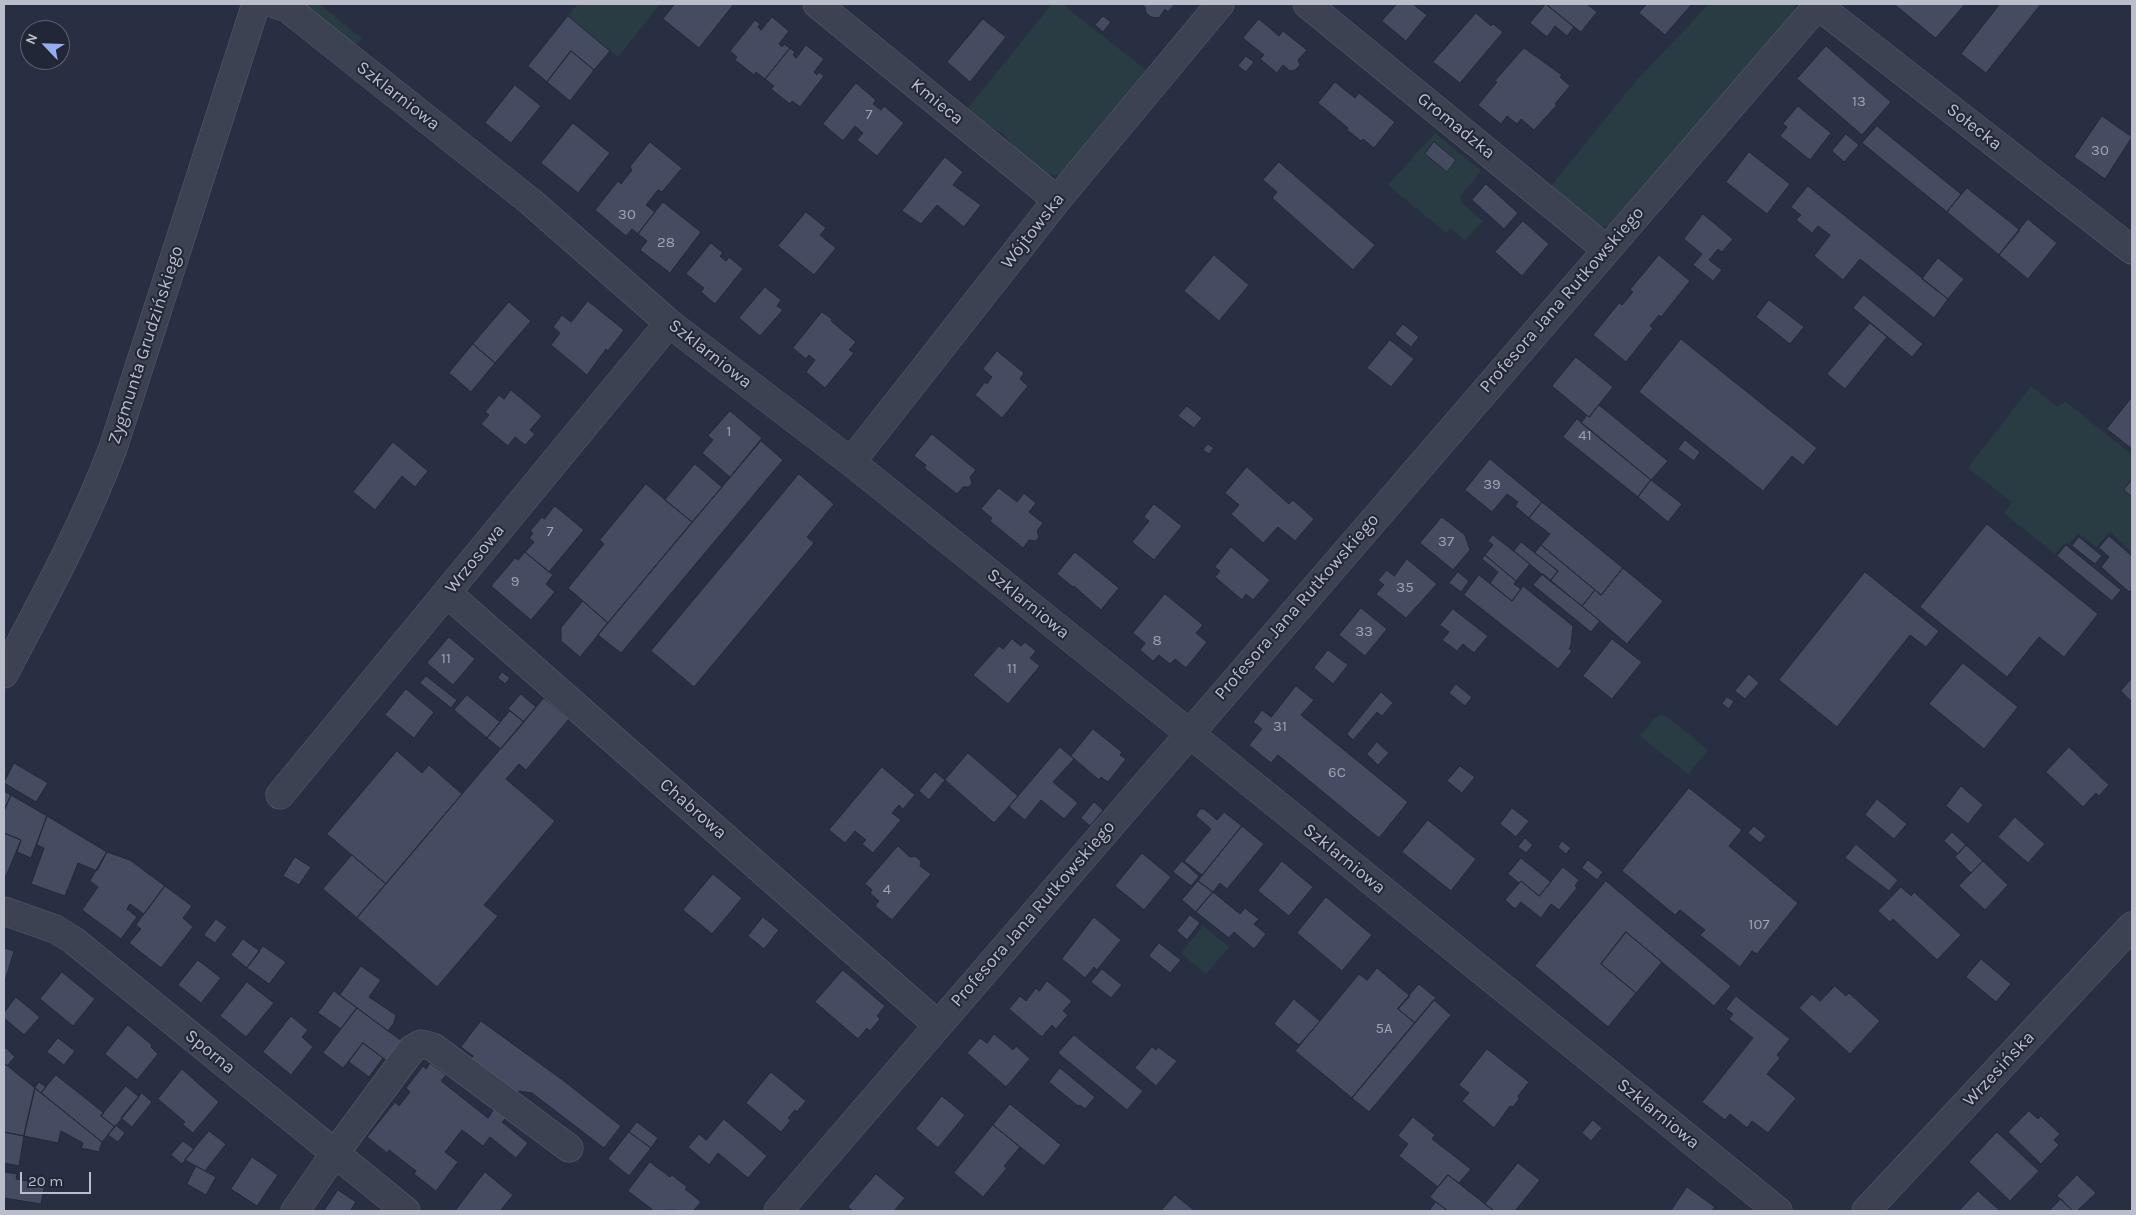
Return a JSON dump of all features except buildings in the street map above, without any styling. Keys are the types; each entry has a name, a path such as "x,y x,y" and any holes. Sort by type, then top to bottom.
{"street":[{"name":"Zygmunta Grudzińskiego","path":"4,674 68,553 94,498 113,448 256,4"},
{"name":"Szklarniowa","path":"275,4 287,8 531,202 669,323 851,462 1189,733 1778,1211"},
{"name":"Kmieca","path":"817,4 1057,200"},
{"name":"Wójtowska","path":"851,462 1057,200 1220,4"},
{"name":"Gromadzka","path":"1307,4 1606,249"},
{"name":"Profesora Jana Rutkowskiego","path":"778,1211 1817,4"},
{"name":"Sołecka","path":"1817,4 2132,250"},
{"name":"Wrzosowa","path":"280,795 669,323"},
{"name":"Chabrowa","path":"448,593 938,1025"},
{"name":"Sporna","path":"4,912 55,929 73,940 406,1211"},
{"name":"Wrzesińska","path":"1866,1211 2132,926"},
{"path":"295,1211 335,1153 412,1049 421,1044 433,1047 569,1148"}],"shaded area":[{"path":"300,4 320,4 362,39 356,45"},
{"path":"578,4 660,4 618,57 568,16"},
{"path":"1052,4 1062,4 1146,70 1088,140 1069,167 1065,171 1054,175 1044,173 1032,165 1006,138 997,130 978,120 968,108"},
{"path":"1709,4 1794,4 1795,13 1612,226 1601,226 1551,186 1637,80"},
{"path":"1435,133 1481,171 1460,197 1461,202 1483,221 1465,240 1451,228 1446,233 1388,185"},
{"path":"2031,386 2057,407 2065,401 2132,455 2132,552 2110,532 2096,547 2078,533 2069,544 2066,542 2055,554 2004,513 2012,502 1968,468"},
{"path":"1660,715 1666,716 1708,750 1688,774 1640,736 1655,718"},
{"path":"1203,926 1229,947 1206,974 1181,953"}]}
